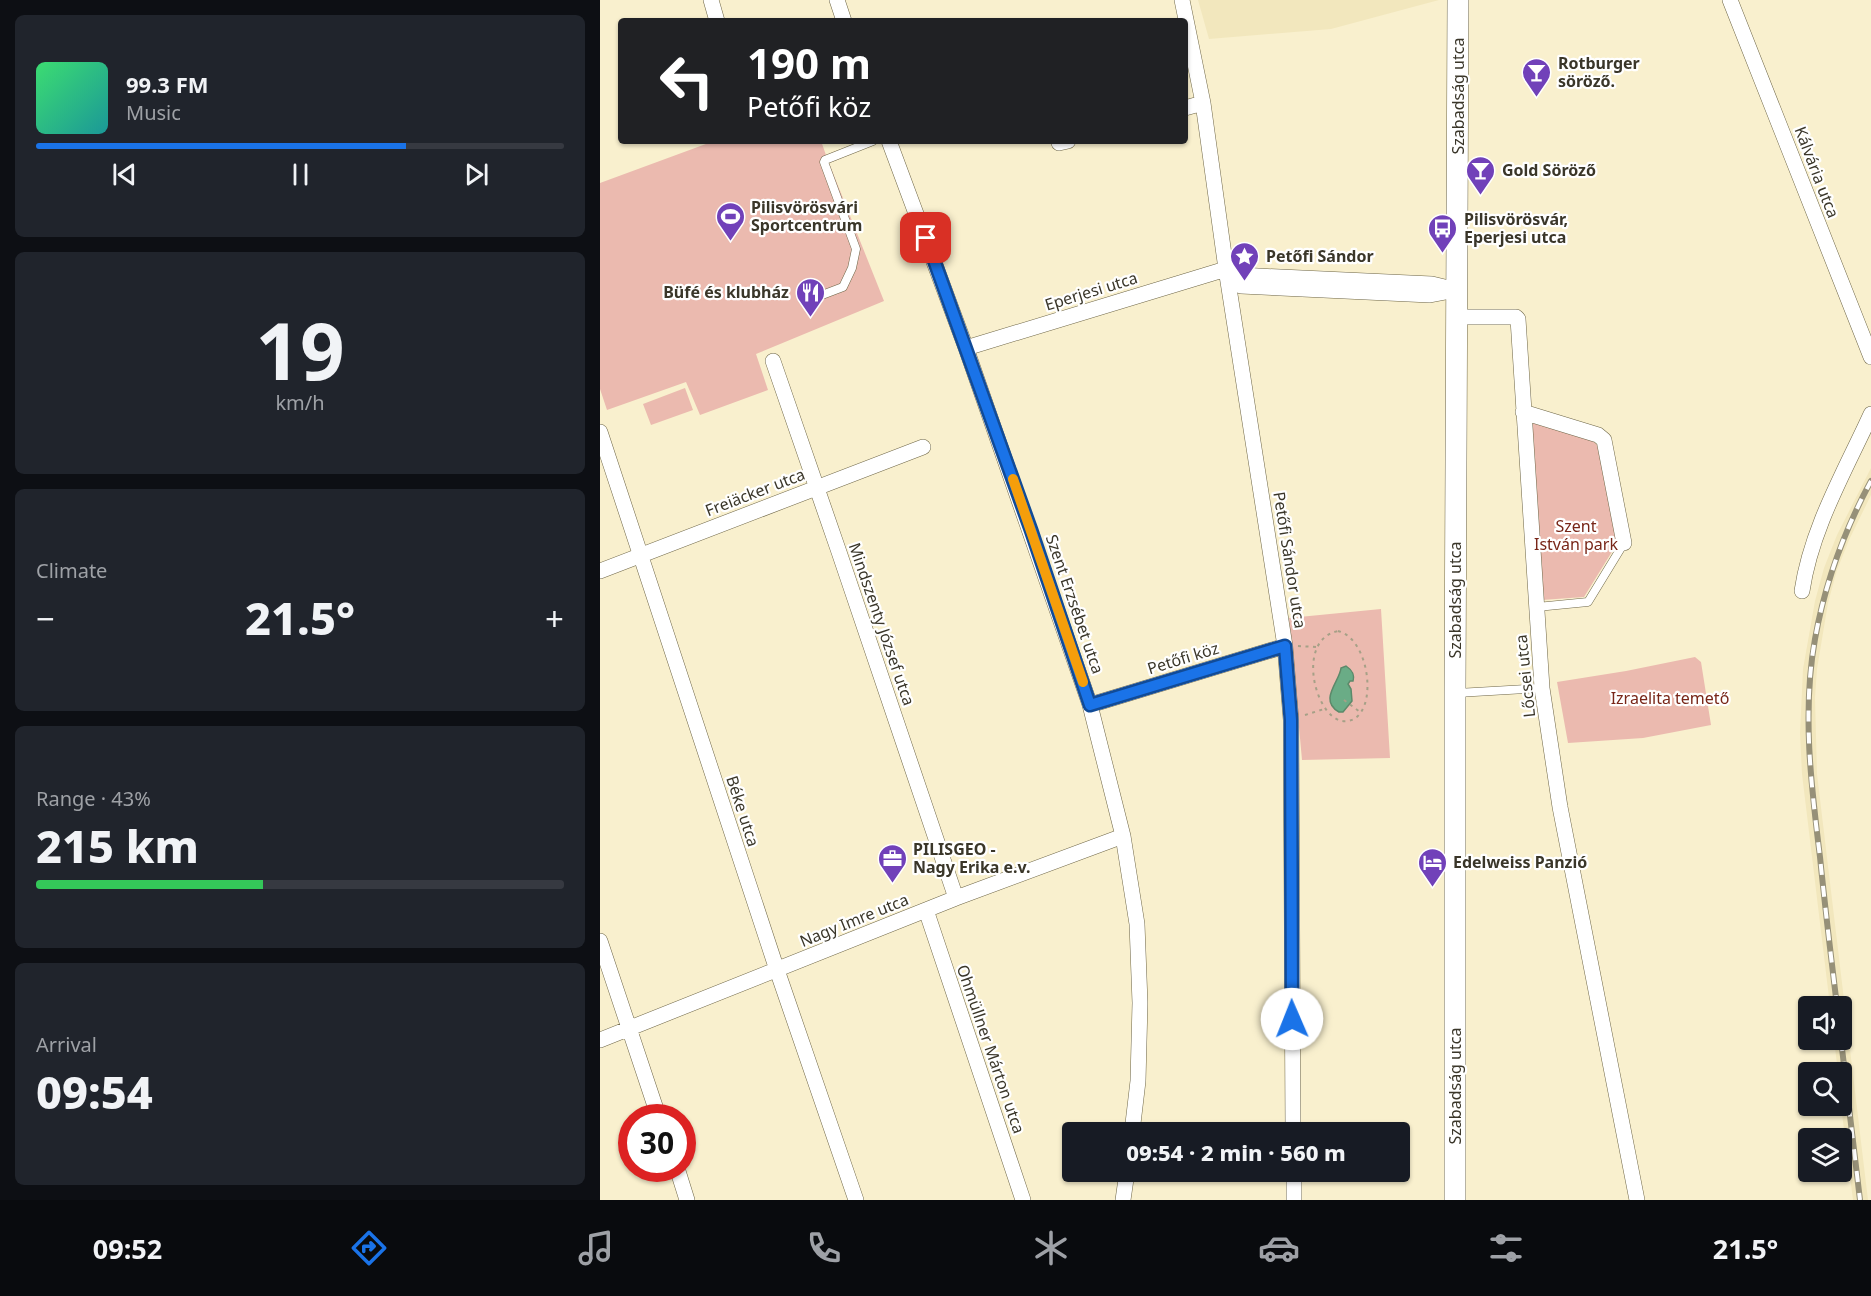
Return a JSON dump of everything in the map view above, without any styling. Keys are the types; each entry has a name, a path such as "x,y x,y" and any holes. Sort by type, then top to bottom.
{"street":[{"path":"711,0 716,18"},
{"path":"837,0 843,18"},
{"name":"Petőfi Sándor utca","path":"1182,0 1186,18"},
{"name":"Szabadság utca","path":"1455,1200 1458,0"},
{"name":"Kálvária utca","path":"1730,0 1871,357"},
{"name":"Petőfi Sándor utca","path":"1188,29 1203,103 1226,269 1285,646 1291,720 1293,1122"},
{"path":"1188,107 1203,103"},
{"name":"Szent Erzsébet utca","path":"890,144 966,348 1090,705 1123,836 1137,924 1140,1003 1138,1081 1133,1122"},
{"path":"1226,269 1232,279 1241,286 1430,295 1457,290"},
{"name":"Eperjesi utca","path":"966,348 1226,269"},
{"path":"1456,317 1516,317 1518,319 1537,607"},
{"name":"Mindszenty József utca","path":"773,361 956,898"},
{"path":"1523,411 1598,435 1604,440 1624,543"},
{"path":"1802,591 1806,564 1816,534 1871,414"},
{"name":"Béke utca","path":"600,432 777,970 856,1200"},
{"name":"Freiäcker utca","path":"600,571 923,447"},
{"name":"Lőcsei utca","path":"1537,607 1542,688 1560,807 1637,1200"},
{"name":"Petőfi köz","path":"1090,705 1285,646"},
{"name":"Nagy Imre utca","path":"600,1040 956,898 1123,836"},
{"name":"Ohmüllner Márton utca","path":"926,910 1023,1200"},
{"path":"600,941 654,1104"},
{"path":"681,1182 687,1200"},
{"path":"1123,1200 1126,1182"},
{"path":"1294,1182 1294,1200"}],"lane":[{"path":"822,295 843,287 852,268 856,249 824,162 865,144"},
{"path":"1537,607 1588,602 1624,543"},
{"path":"1455,693 1542,688"}],"path":[{"path":"1338,632 1350,638 1361,651 1366,665 1368,684 1365,703 1360,712 1350,721 1342,722 1324,709 1316,687 1312,663 1316,647 1328,633 1338,632"},
{"path":"1285,646 1316,647"},
{"path":"1344,700 1360,712"},
{"path":"1291,720 1324,709"}],"shaded area":[{"path":"1198,0 1439,0 1331,29 1209,39"},
{"path":"1871,468 1871,495 1837,570 1828,603 1817,669 1815,698 1817,774 1844,996 1829,996 1802,774 1800,733 1803,669 1815,601 1824,568 1837,535"},
{"path":"1346,666 1353,674 1353,681 1348,684 1352,701 1343,712 1339,712 1330,702 1330,696 1341,668"},
{"path":"1835,1050 1850,1050 1851,1062 1837,1062"},
{"path":"1852,1066 1868,1200 1853,1200 1851,1182 1852,1128 1844,1128 1842,1116 1852,1116"}],"green space":[{"name":"Pilisvörösvári Sportcentrum","path":"706,144 822,144 826,155 854,144 875,144 829,163 884,301 756,354 768,390 700,415 686,382 607,410 600,389 600,183"},
{"path":"685,388 693,410 651,425 643,404"},
{"name":"Szent István park","path":"1528,420 1592,440 1599,447 1618,542 1584,597 1542,600"},
{"path":"1381,609 1390,758 1302,760 1289,618"},
{"name":"Izraelita temető","path":"1695,657 1701,662 1711,725 1643,738 1568,743 1557,682"}],"railway":[{"path":"1836,996 1811,775 1809,693 1815,639 1830,578 1852,519 1871,481"},
{"path":"1842,1050 1860,1200"}],"slow traffic":[{"path":"1013,479 1083,682"}],"place":[{"name":"Rotburger söröző.","path":"1537,98"},
{"name":"Gold Söröző","path":"1481,196"},
{"name":"Pilisvörösvári Sportcentrum","path":"730,242"},
{"name":"Pilisvörösvár, Eperjesi utca","path":"1443,254"},
{"name":"Petőfi Sándor","path":"1245,282"},
{"name":"Büfé és klubház","path":"810,318"},
{"name":"PILISGEO - Nagy Erika e.v.","path":"892,884"},
{"name":"Edelweiss Panzió","path":"1432,888"}],"route":[{"path":"926,238 1031,530 1090,705 1285,646 1291,720 1292,1019"}]}
